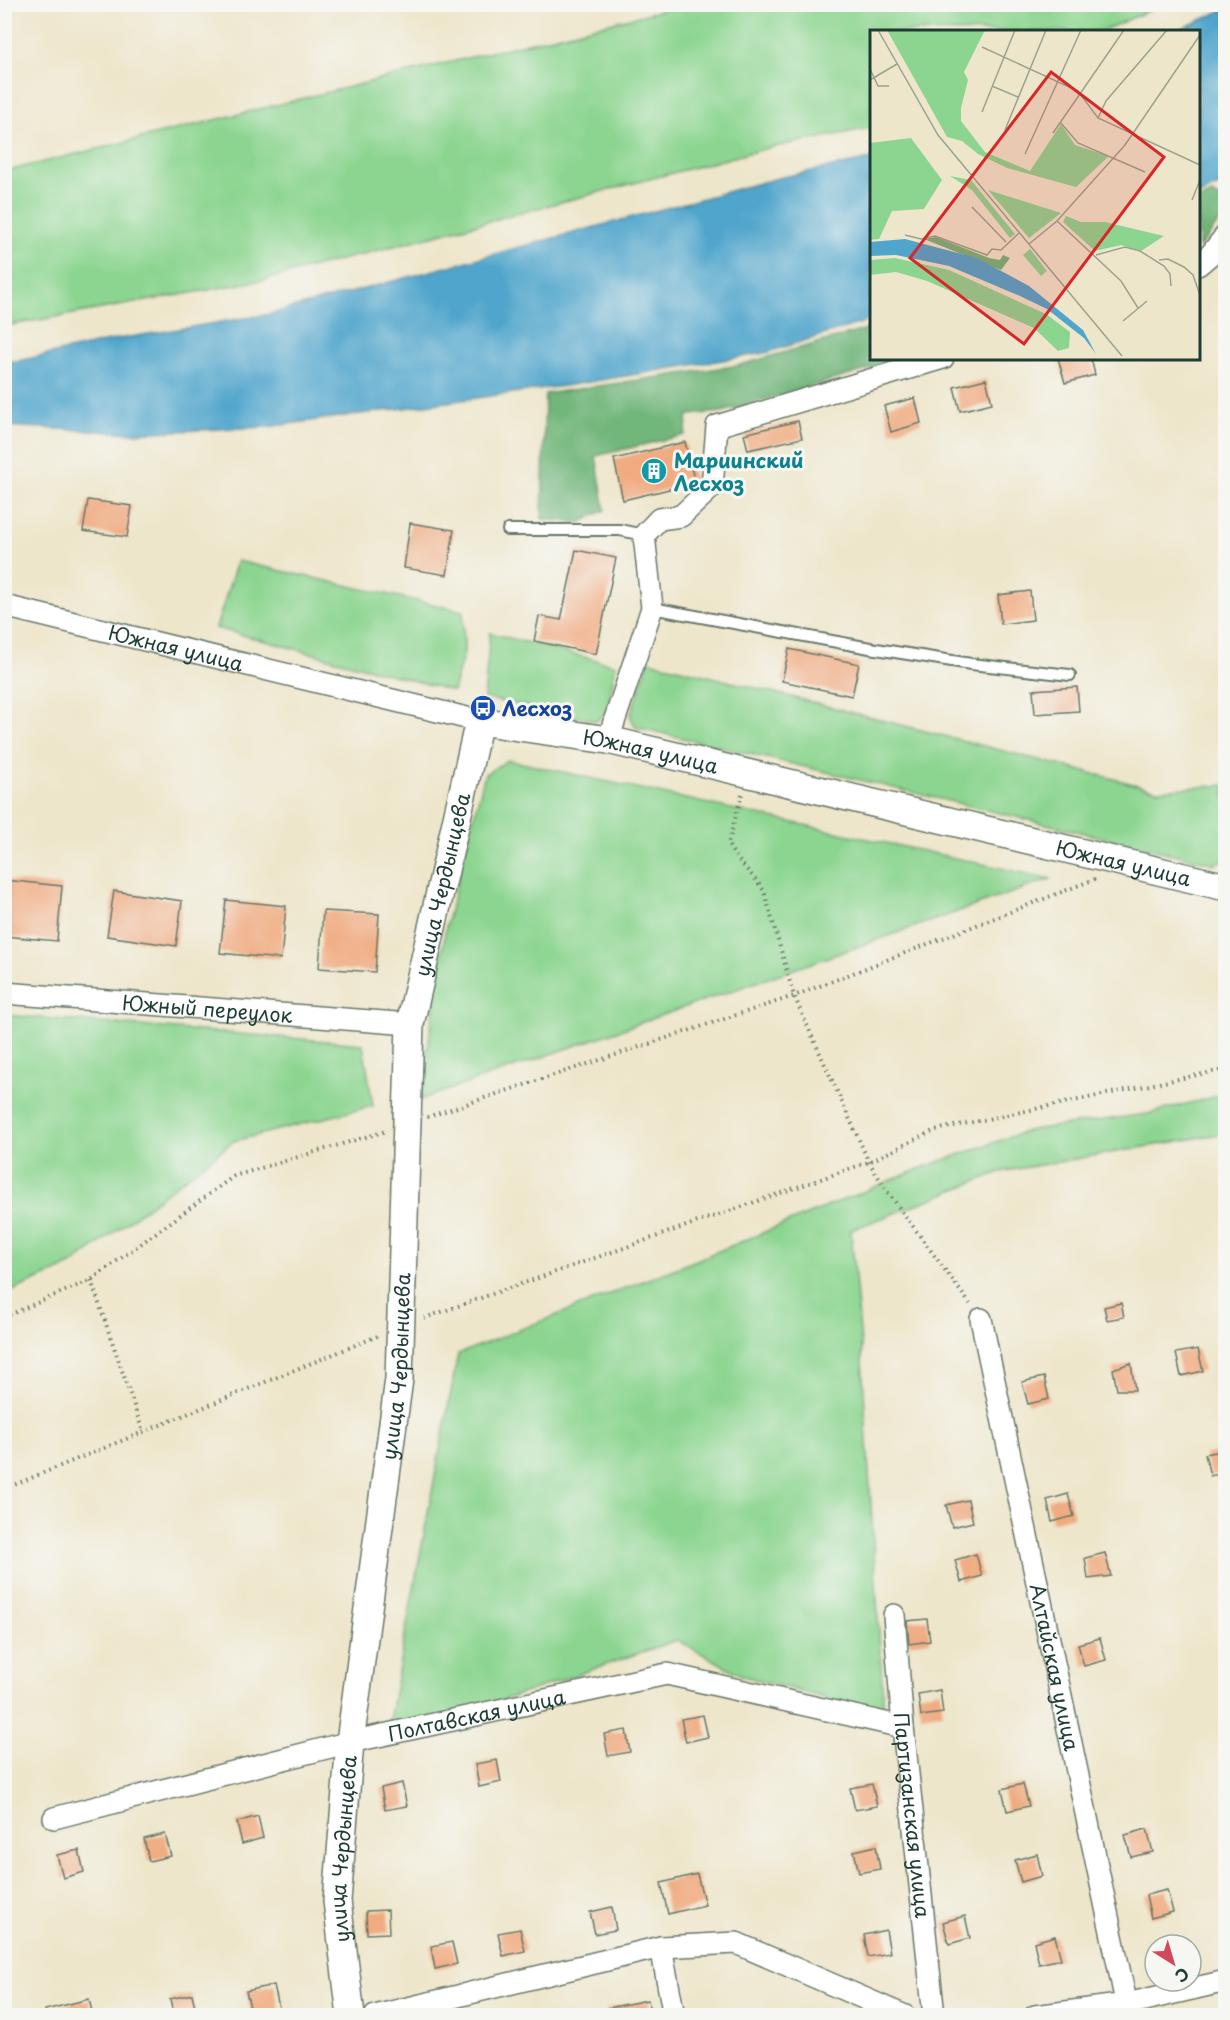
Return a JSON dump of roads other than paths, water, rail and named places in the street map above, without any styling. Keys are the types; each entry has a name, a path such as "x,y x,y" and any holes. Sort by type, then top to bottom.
{"street":[{"path":"1200,263 1211,254 1226,235"},
{"path":"608,740 652,608 644,535 659,519 681,516 712,487 717,426 936,360"},
{"name":"Южная улица","path":"4,606 479,721 608,740 1226,887"},
{"name":"улица Чердынцева","path":"351,2016 337,1900 350,1742 399,1379 410,1024 479,721"},
{"name":"Южный переулок","path":"4,993 410,1024"},
{"name":"Алтайская улица","path":"981,1319 1128,2010"},
{"name":"Партизанская улица","path":"894,1615 933,2016"},
{"name":"Полтавская улица","path":"54,1818 350,1742 667,1674 903,1726"},
{"path":"375,2016 661,1947 736,1943 905,2016"},
{"path":"661,1947 674,2016"},
{"path":"1035,2016 1128,2010 1226,1981"}],"lane":[{"path":"508,531 620,530 644,535"},
{"path":"652,608 870,648 971,664 1070,675"}],"water":[{"path":"1225,9 1225,183 1200,195 1200,30 1178,30"},
{"path":"870,159 870,320 765,353 571,385 267,427 133,433 5,426 5,361 18,361 118,339 270,314 778,178"}],"place":[{"name":"Мариинский Лесхоз","path":"654,471"},
{"name":"Лесхоз","path":"483,708"}]}
